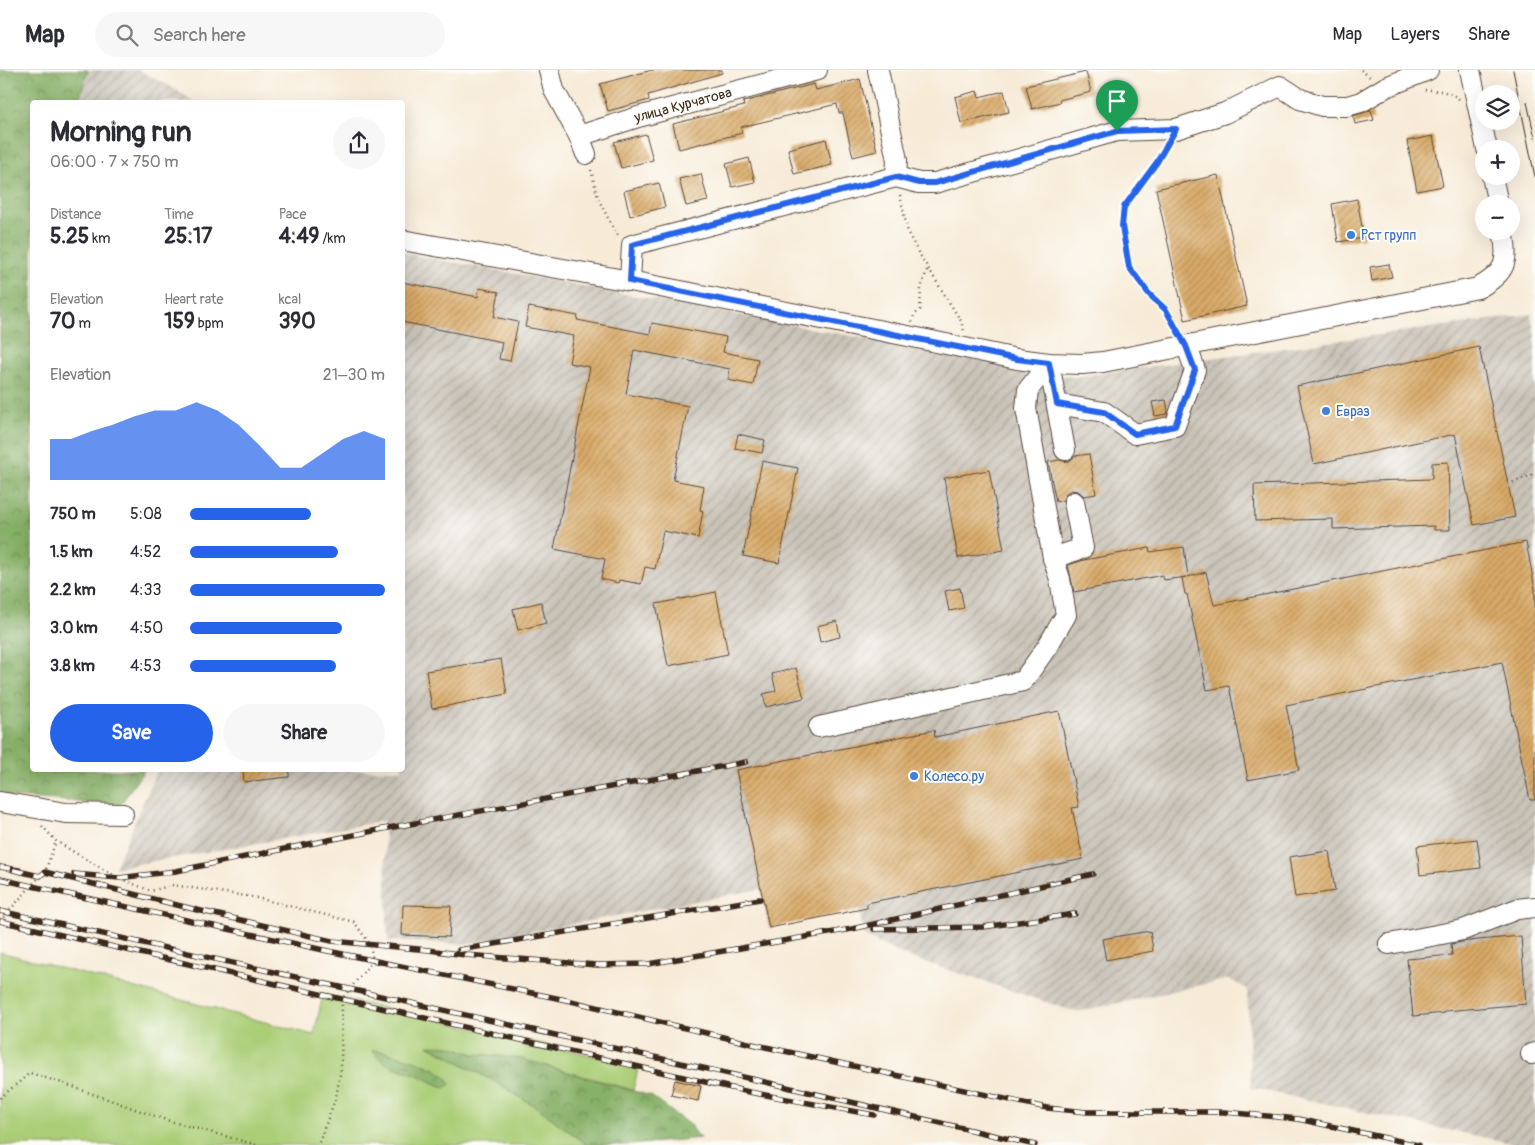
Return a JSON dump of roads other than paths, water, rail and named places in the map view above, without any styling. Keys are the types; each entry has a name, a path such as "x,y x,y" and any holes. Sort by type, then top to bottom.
{"street":[{"name":"улица Курчатова","path":"549,70 554,90 583,145 638,116 817,70"},
{"path":"878,70 897,160 896,177"},
{"path":"630,281 632,245 896,177 919,183 935,183 1117,131 1176,129 1225,113 1279,78 1300,99 1322,106 1347,106 1361,102 1386,87 1428,70"},
{"path":"1470,70 1485,140"},
{"path":"405,241 630,281 1017,359 1049,363 1082,364 1186,346 1478,288 1493,280 1504,266 1507,249 1505,240"},
{"path":"1057,404 1104,412 1135,434 1175,426 1195,370 1186,346"},
{"path":"1049,363 1065,450"},
{"path":"819,727 1023,681 1047,647 1066,615 1060,579 1053,558 1026,408 1028,390 1049,363"},
{"path":"1053,558 1083,548 1074,502"},
{"path":"0,802 66,813 123,814"},
{"path":"1389,944 1463,930 1517,909 1535,907"}],"tram line":[{"path":"1513,70 1535,177"},
{"path":"1527,102 1535,138"}],"railway":[{"path":"74,874 119,878 176,871 383,829 746,762"},
{"path":"0,867 19,870"},
{"path":"13,870 40,876 45,872 332,941 465,955 597,965 648,964 852,929 1093,874"},
{"path":"0,879 328,951 571,1001 761,1046 1047,1108 1087,1112 1224,1112 1298,1119 1418,1145"},
{"path":"459,950 760,899"},
{"path":"0,911 752,1079 1035,1145"},
{"path":"874,929 983,927 1075,914"},
{"path":"0,921 749,1092 874,1115"}],"place":[{"name":"Рст групп","path":"1351,235"},
{"name":"Евраз","path":"1326,411"},
{"name":"Колесо.ру","path":"914,776"}]}
